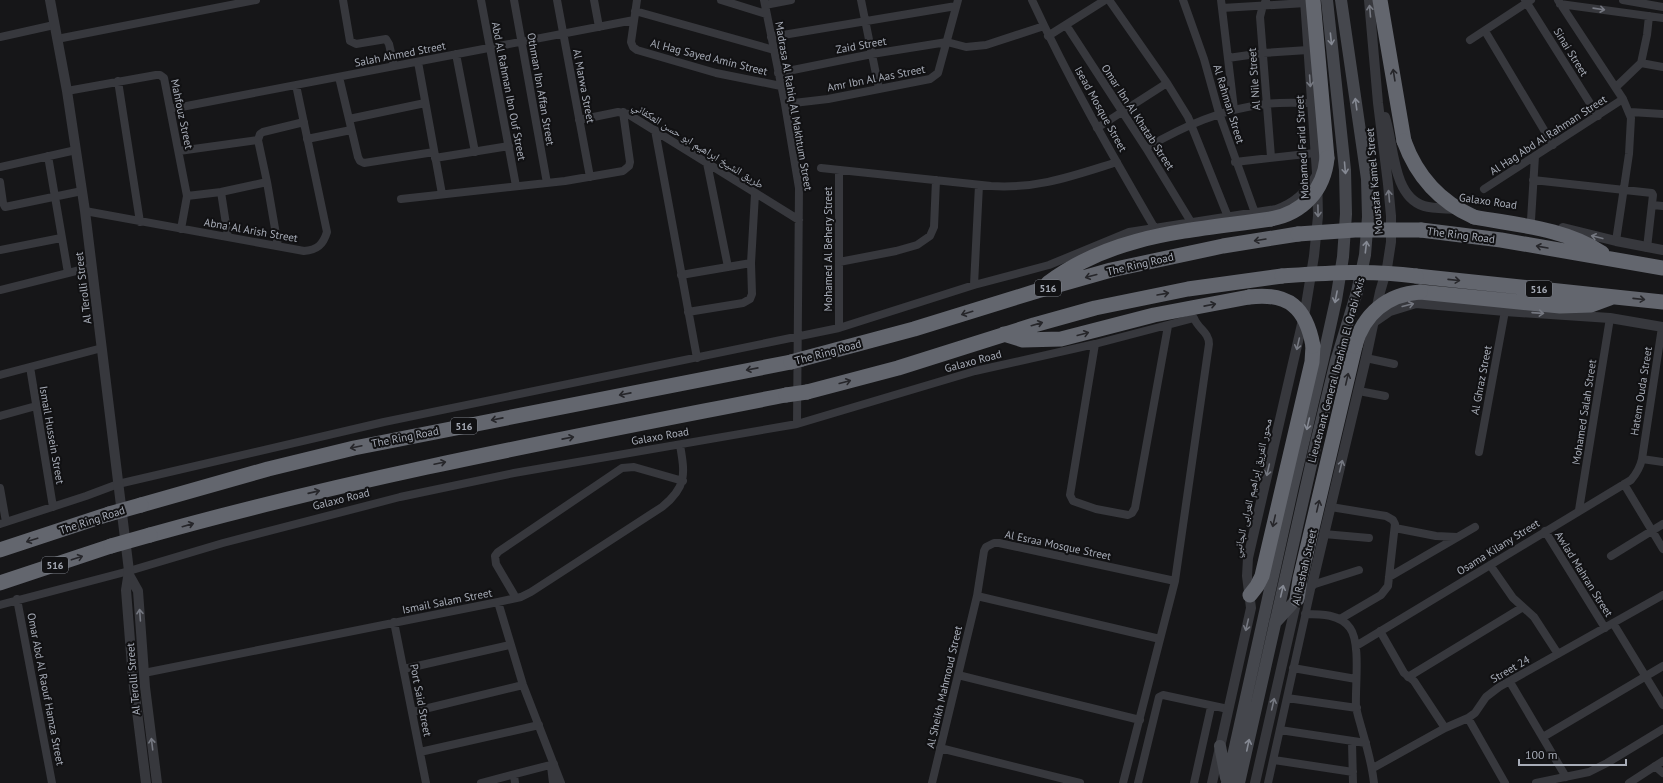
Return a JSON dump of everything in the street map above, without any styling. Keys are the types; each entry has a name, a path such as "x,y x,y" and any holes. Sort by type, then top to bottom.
{"highway":[{"path":"1380,0 1404,141 1415,165 1430,187 1454,207 1474,217 1556,233 1593,247 1609,258"},
{"path":"1037,291 1059,275 1105,250 1165,234 1271,219 1294,211 1310,199 1322,182 1308,1"},
{"name":"The Ring Road","path":"0,550 109,514 261,470 354,448 796,360 914,329 1111,270 1223,246 1298,234 1355,230 1421,230 1501,240 1663,268"},
{"name":"516","path":"0,583 111,546 300,495 401,472 807,392 898,368 1064,316 1126,301 1188,289 1282,276 1354,271 1377,272 1663,302"},
{"path":"1297,599 1300,579 1355,346 1362,326 1376,309 1397,297 1420,292 1560,306 1591,305 1615,296"},
{"path":"1004,334 1023,340 1061,339 1154,315 1249,297 1269,296 1278,298 1296,307 1307,323 1313,346 1312,362 1262,576 1250,595"}],"main road":[{"name":"Lieutenant General Ibrahim El Orabi Axis","path":"1227,783 1293,486 1323,359 1336,300 1343,257 1346,214 1345,170 1328,0"},
{"name":"Lieutenant General Ibrahim El Orabi Axis","path":"1239,783 1274,624 1336,361 1362,274 1367,236 1367,179 1341,0"},
{"path":"1274,624 1297,599"},
{"path":"1220,746 1227,783"}],"street":[{"name":"Al Terolli Street","path":"50,0 67,91 76,150 102,348 129,573 126,590 133,679 146,783"},
{"path":"57,40 256,0"},
{"path":"343,0 350,41 356,44 386,39 389,44 394,66"},
{"name":"Abd Al Rahman Ibn Ouf Street","path":"481,0 516,186"},
{"name":"Othman Ibn Affan Street","path":"514,0 547,183"},
{"name":"Al Marwa Street","path":"557,0 590,177"},
{"path":"594,0 599,27"},
{"name":"Al Hag Sayed Amin Street","path":"637,0 631,42 633,47 637,50 716,73 781,86"},
{"path":"720,0 766,14"},
{"path":"764,2 791,0"},
{"path":"861,0 879,89"},
{"name":"Isead Mosque Street","path":"1032,0 1048,36 1154,227"},
{"path":"1048,36 1105,0"},
{"path":"1109,0 1167,83 1192,123 1209,172 1228,217"},
{"name":"Al Rahman Street","path":"1183,0 1204,59 1218,113 1255,213"},
{"name":"Moustafa Kamel Street","path":"1366,358 1390,255 1391,229 1388,184 1378,103 1369,0"},
{"path":"1623,0 1663,7"},
{"path":"1234,109 1222,4 1308,1"},
{"name":"Mohamed Farid Street","path":"1308,1 1308,50 1312,103 1321,155 1317,174 1318,216 1308,292"},
{"path":"1470,40 1527,1"},
{"name":"Sinai Street","path":"1527,1 1598,116"},
{"name":"Madrasa Al Rahiq Al Makhtum Street","path":"764,2 785,104 799,188 797,424"},
{"path":"1559,2 1663,18"},
{"path":"1559,2 1616,87 1630,112 1629,154 1616,241"},
{"path":"771,37 957,3 947,42 966,47 986,45 1044,26"},
{"name":"Al Nile Street","path":"1265,3 1260,17 1271,157"},
{"path":"635,11 774,50"},
{"path":"1616,87 1641,63 1647,35 1649,16"},
{"name":"Salah Ahmed Street","path":"171,109 634,20"},
{"path":"0,37 54,25"},
{"name":"Omar Ibn Al Khatab Street","path":"1066,25 1146,148 1191,222"},
{"path":"1485,31 1553,145"},
{"name":"Zaid Street","path":"778,72 872,54 947,42"},
{"name":"Amr Ibn Al Aas Street","path":"785,104 828,99 930,79 938,73 947,42"},
{"path":"1228,58 1263,53 1308,50"},
{"path":"456,54 475,152"},
{"path":"418,62 442,194"},
{"path":"1641,63 1663,67"},
{"name":"Mahfouz Street","path":"67,91 118,81 160,75 164,78 187,196 181,229"},
{"path":"339,77 358,157 360,161 364,163 475,152 509,146"},
{"path":"118,81 140,222"},
{"path":"1098,128 1167,83"},
{"name":"Abna' Al Arish Street","path":"85,211 304,251 319,247 327,232 296,85"},
{"name":"Al Hag Abd Al Rahman Street","path":"1484,189 1623,99"},
{"path":"348,120 425,103"},
{"path":"1146,148 1192,123 1218,113 1267,104 1312,103"},
{"name":"Galaxo Road","path":"1378,103 1388,126 1400,183 1406,194 1414,202 1430,208 1477,211 1531,220 1616,241 1663,250"},
{"path":"401,199 547,183 619,173 627,169 630,162 623,112"},
{"name":"طريق الشيخ ابراهيم ابو حسن العكفاني","path":"579,120 623,112 641,121 707,164 799,220"},
{"path":"1630,112 1663,114"},
{"path":"278,246 258,140 260,134 263,132 304,122"},
{"path":"307,139 351,130"},
{"path":"655,130 696,358"},
{"path":"179,151 258,140"},
{"path":"0,167 76,150"},
{"path":"1236,162 1271,157 1321,155"},
{"path":"48,156 68,273"},
{"path":"1531,220 1535,156"},
{"path":"821,168 979,185 1015,187 1039,184 1117,162"},
{"path":"707,164 728,267"},
{"name":"Mohamed Al Behery Street","path":"839,170 840,328"},
{"path":"0,488 3,523 118,484 384,422 840,328 974,285 1049,265 1119,236 1154,227 1276,209 1291,203 1303,193 1317,174"},
{"path":"840,262 918,245 930,236 934,227 936,180"},
{"path":"1533,180 1652,192 1653,195 1647,248"},
{"path":"0,182 3,203 6,207 82,191"},
{"path":"187,196 221,192 267,182"},
{"path":"974,285 979,185"},
{"path":"221,192 228,237"},
{"path":"688,312 743,303 750,299 752,294 751,263 755,194"},
{"path":"1652,205 1663,206"},
{"path":"0,250 61,238"},
{"path":"681,275 751,263"},
{"path":"0,290 92,267"},
{"name":"محور الفريق إبراهيم العرابى الجانبي","path":"1212,783 1251,608 1247,576 1248,558 1308,292"},
{"path":"1374,322 1398,307 1416,303 1610,318 1663,327"},
{"name":"Al Ghraz Street","path":"1479,452 1505,311"},
{"name":"Galaxo Road","path":"0,604 129,573 223,543 400,497 514,473 797,424 975,372 1168,326 1194,318 1198,326 1206,334 1209,344 1175,581"},
{"name":"Mohamed Salah Street","path":"1579,510 1610,318"},
{"path":"1095,344 1070,495 1074,501 1096,509 1128,515 1132,513 1135,508 1168,326"},
{"name":"Hatem Ouda Street","path":"1642,459 1663,327"},
{"path":"0,375 102,348"},
{"path":"1366,358 1394,364"},
{"name":"Al Rashah Street","path":"1268,783 1305,614 1366,358"},
{"name":"Ismail Hussein Street","path":"30,367 53,507"},
{"path":"1359,391 1385,396"},
{"path":"0,416 36,406"},
{"path":"516,598 496,564 495,556 498,552 622,468 634,467 683,481 684,468 680,445"},
{"path":"1642,459 1663,462"},
{"name":"Osama Kilany Street","path":"1356,646 1624,484 1637,474 1641,467 1642,459"},
{"name":"Ismail Salam Street","path":"144,673 516,598 531,592 662,507 675,496 683,481"},
{"path":"1624,484 1663,549"},
{"path":"1331,507 1390,517 1395,524 1388,586 1381,595 1340,619"},
{"path":"1611,556 1663,524"},
{"path":"1389,577 1475,527"},
{"path":"1395,528 1436,536 1458,537"},
{"name":"Awlad Mahran Street","path":"1545,532 1605,628"},
{"path":"1324,534 1369,538"},
{"name":"Al Esraa Mosque Street","path":"977,596 985,548 994,543 1175,581"},
{"path":"1490,565 1513,598 1534,617 1558,654"},
{"path":"1256,783 1297,599 1312,585 1359,570"},
{"name":"Al Terolli Street","path":"129,573 138,591 144,673 157,783"},
{"path":"1123,783 1149,687 1175,581"},
{"name":"Street 24","path":"1372,768 1445,728 1468,718 1475,713 1493,692 1663,595"},
{"path":"977,596 1160,639"},
{"name":"Al Sheikh Mahmoud Street","path":"932,783 977,596"},
{"name":"Omar Abd Al Raouf Hamza Street","path":"17,599 52,783"},
{"path":"498,602 523,685 539,725 552,764 561,783"},
{"path":"1408,677 1523,607"},
{"path":"1305,614 1325,615 1340,619 1353,633 1356,646 1357,708 1372,768 1374,783"},
{"name":"Port Said Street","path":"394,622 426,783"},
{"path":"1613,623 1663,705"},
{"path":"1380,631 1404,673 1414,681 1445,728"},
{"path":"404,669 510,644"},
{"path":"1543,737 1663,666"},
{"path":"1293,668 1356,679"},
{"path":"958,675 1140,720"},
{"path":"1510,682 1566,777"},
{"path":"412,712 523,685"},
{"path":"1149,687 1163,695 1228,710"},
{"path":"1138,783 1158,699 1163,695"},
{"path":"1287,698 1357,708"},
{"path":"1194,783 1212,707"},
{"path":"1468,718 1505,783"},
{"path":"420,752 539,725"},
{"path":"1536,783 1566,777 1598,768 1663,729"},
{"path":"1280,730 1366,744"},
{"path":"1352,742 1353,783"},
{"path":"940,748 1080,783"},
{"path":"1274,760 1353,772"},
{"path":"1629,783 1663,761"},
{"path":"481,783 515,779 552,764"},
{"path":"552,764 553,783"},
{"path":"1655,766 1663,773"}]}
